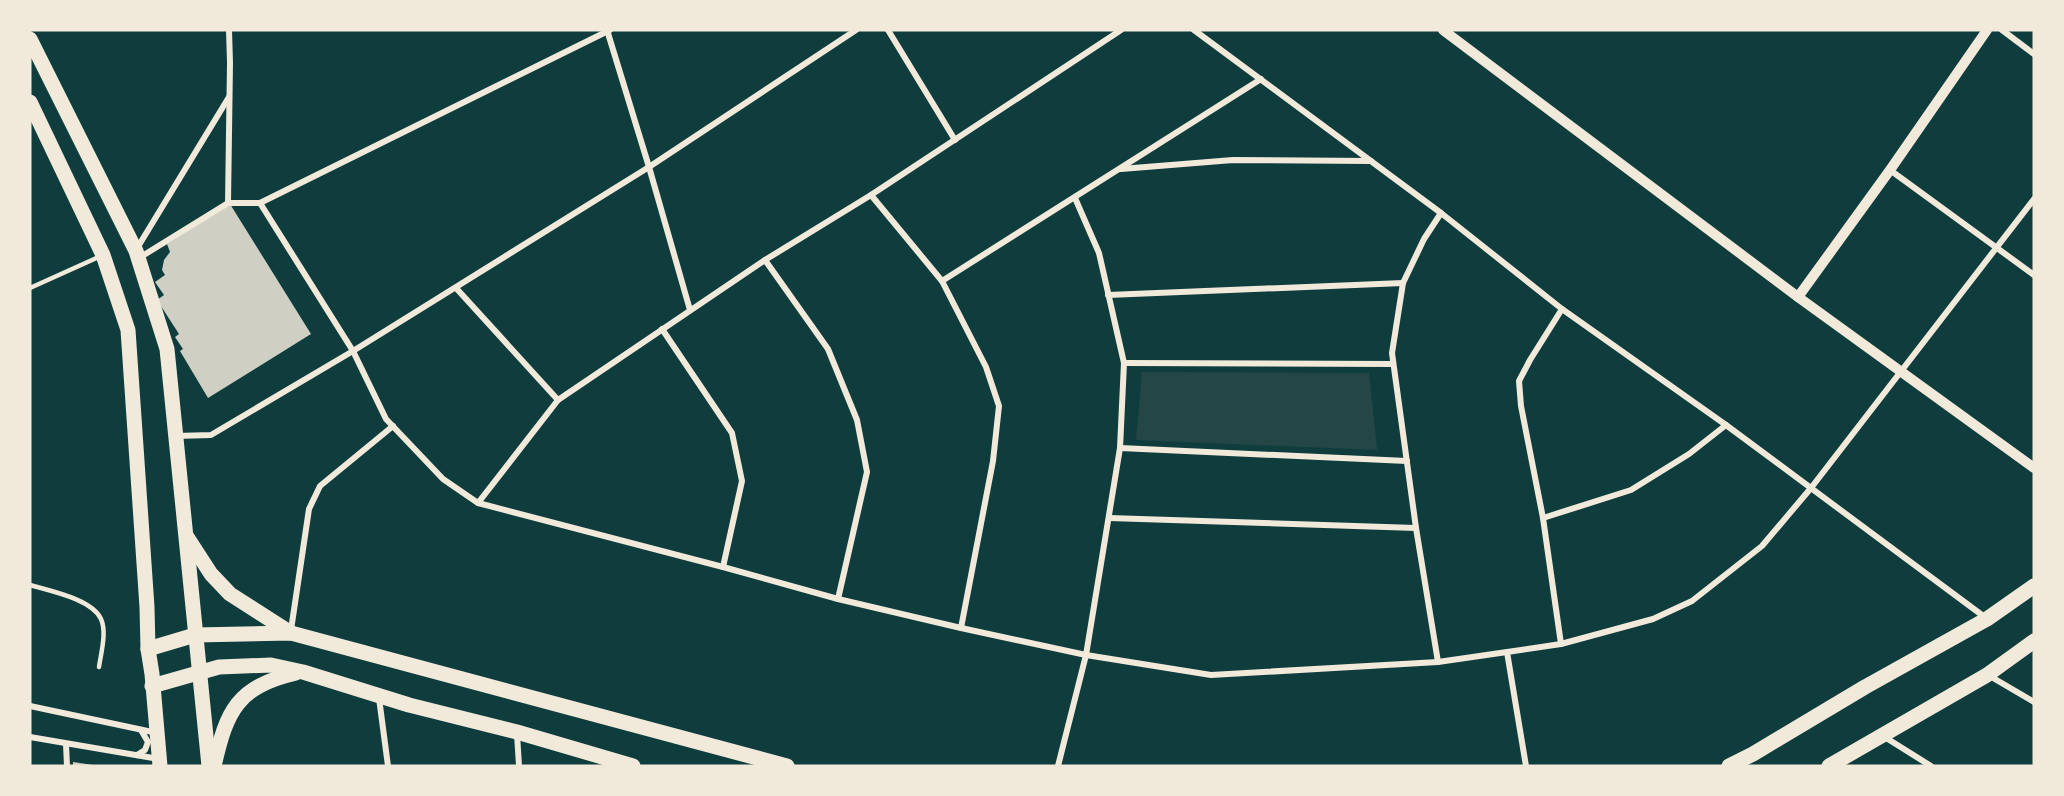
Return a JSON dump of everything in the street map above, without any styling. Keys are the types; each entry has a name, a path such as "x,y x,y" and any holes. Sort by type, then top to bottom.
{"main road":[{"path":"31,38 137,254 167,349 209,766"},
{"path":"30,102 104,255 128,330 148,649 160,762"},
{"path":"184,533 205,565 230,594 291,633"},
{"path":"1730,766 1987,619 2034,586"},
{"path":"148,649 195,635 291,633 787,766"},
{"path":"1829,766 1987,675 2034,641"},
{"path":"152,686 219,667 271,665 303,672 633,766"},
{"path":"214,766 222,732 231,711 241,699 267,682 303,672"}],"street":[{"path":"228,202 229,30"},
{"path":"137,254 228,202 260,203 608,30 690,310"},
{"path":"175,436 211,435 353,351 649,167 856,30"},
{"path":"888,30 955,140"},
{"path":"478,503 558,400 765,260 871,195 1121,30"},
{"path":"1194,30 1441,213 1562,309 1726,425 1987,619"},
{"path":"1443,30 1798,297 2034,468"},
{"path":"1798,297 1987,30"},
{"path":"2002,30 2034,54"},
{"path":"942,281 1261,79"},
{"path":"137,254 229,97"},
{"path":"1121,169 1233,160 1371,161"},
{"path":"1890,170 2034,275"},
{"path":"871,195 942,281 986,367 999,406 993,461 961,628"},
{"path":"1058,766 1086,655 1109,518 1120,448 1124,363 1099,253 1075,198"},
{"path":"260,203 353,351 386,419 443,479 478,503 838,599 961,628 1086,655 1211,675 1438,662 1561,644 1653,619 1692,601 1762,546 1811,488 2034,199"},
{"path":"1438,662 1416,528 1392,353 1403,283 1424,239 1441,213"},
{"path":"765,260 828,349 857,420 867,471 838,599"},
{"path":"1108,295 1403,283"},
{"path":"456,288 558,400"},
{"path":"1561,644 1543,518 1521,406 1519,381 1562,309"},
{"path":"662,329 732,433 742,482 723,567"},
{"path":"1124,363 1394,364"},
{"path":"1543,518 1631,490 1689,454 1726,425"},
{"path":"291,633 309,509 320,486 393,426"},
{"path":"1120,448 1407,461"},
{"path":"1109,518 1416,528"},
{"path":"1507,652 1526,766"},
{"path":"1987,675 2034,702"},
{"path":"378,695 388,766"},
{"path":"30,706 157,733"},
{"path":"137,755 145,750 148,742 139,729"},
{"path":"517,732 519,766"},
{"path":"1881,735 1928,765"},
{"path":"30,737 137,755 160,762"},
{"path":"66,744 67,766"}],"lane":[{"path":"30,288 104,255"},
{"path":"30,585 85,603 94,609 102,621 99,667"}],"shaded area":[{"path":"1142,372 1369,373 1377,450 1136,440"}],"building":[{"path":"230,204 311,334 208,398 180,351 183,349 175,337 179,334 157,300 164,295 155,282 165,275 162,270 164,260 170,252 167,244"},
{"path":"73,762 93,765 93,766 73,766"}]}
